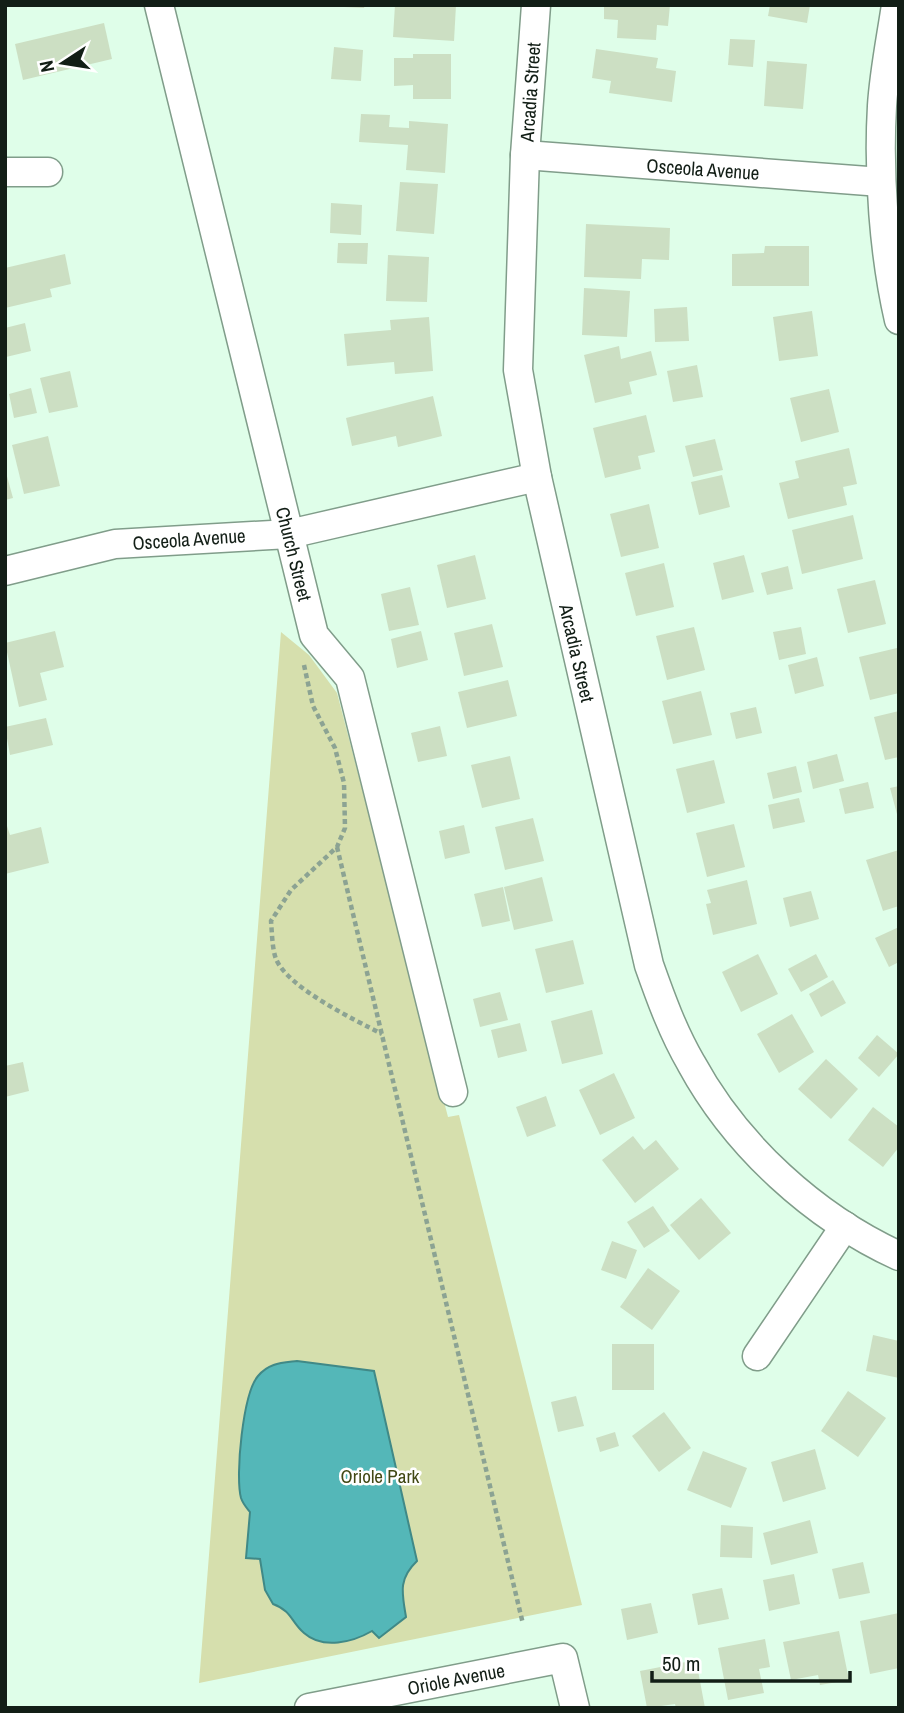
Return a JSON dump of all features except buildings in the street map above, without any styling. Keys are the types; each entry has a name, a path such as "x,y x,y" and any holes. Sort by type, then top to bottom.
{"street":[{"name":"Church Street","path":"159,5 314,635 351,678 453,1092"},
{"name":"Arcadia Street","path":"536,5 525,155 518,370 537,477 649,965 670,1021 691,1065 723,1111 755,1150 792,1187 845,1227 899,1256"},
{"path":"896,5 882,106 881,182 893,296 899,320"},
{"name":"Osceola Avenue","path":"525,155 881,182"},
{"path":"5,172 48,172"},
{"name":"Osceola Avenue","path":"5,571 116,544 289,534 537,477"},
{"path":"757,1356 845,1227"},
{"name":"Oriole Avenue","path":"309,1708 563,1658 575,1708"}],"path":[{"path":"303,661 313,706 335,748 344,783 345,828 337,847 291,890 271,921 277,960 301,988 382,1034"},
{"path":"337,847 523,1623"}],"green space":[{"name":"Oriole Park","path":"281,632 309,655 337,693 448,1117 459,1115 582,1605 199,1683"}],"water":[{"path":"297,1361 374,1371 417,1561 404,1580 406,1617 379,1638 372,1631 347,1641 329,1643 312,1638 300,1629 288,1613 273,1604 265,1590 260,1559 246,1558 250,1512 241,1498 239,1472 248,1399 258,1376 266,1368"}]}
